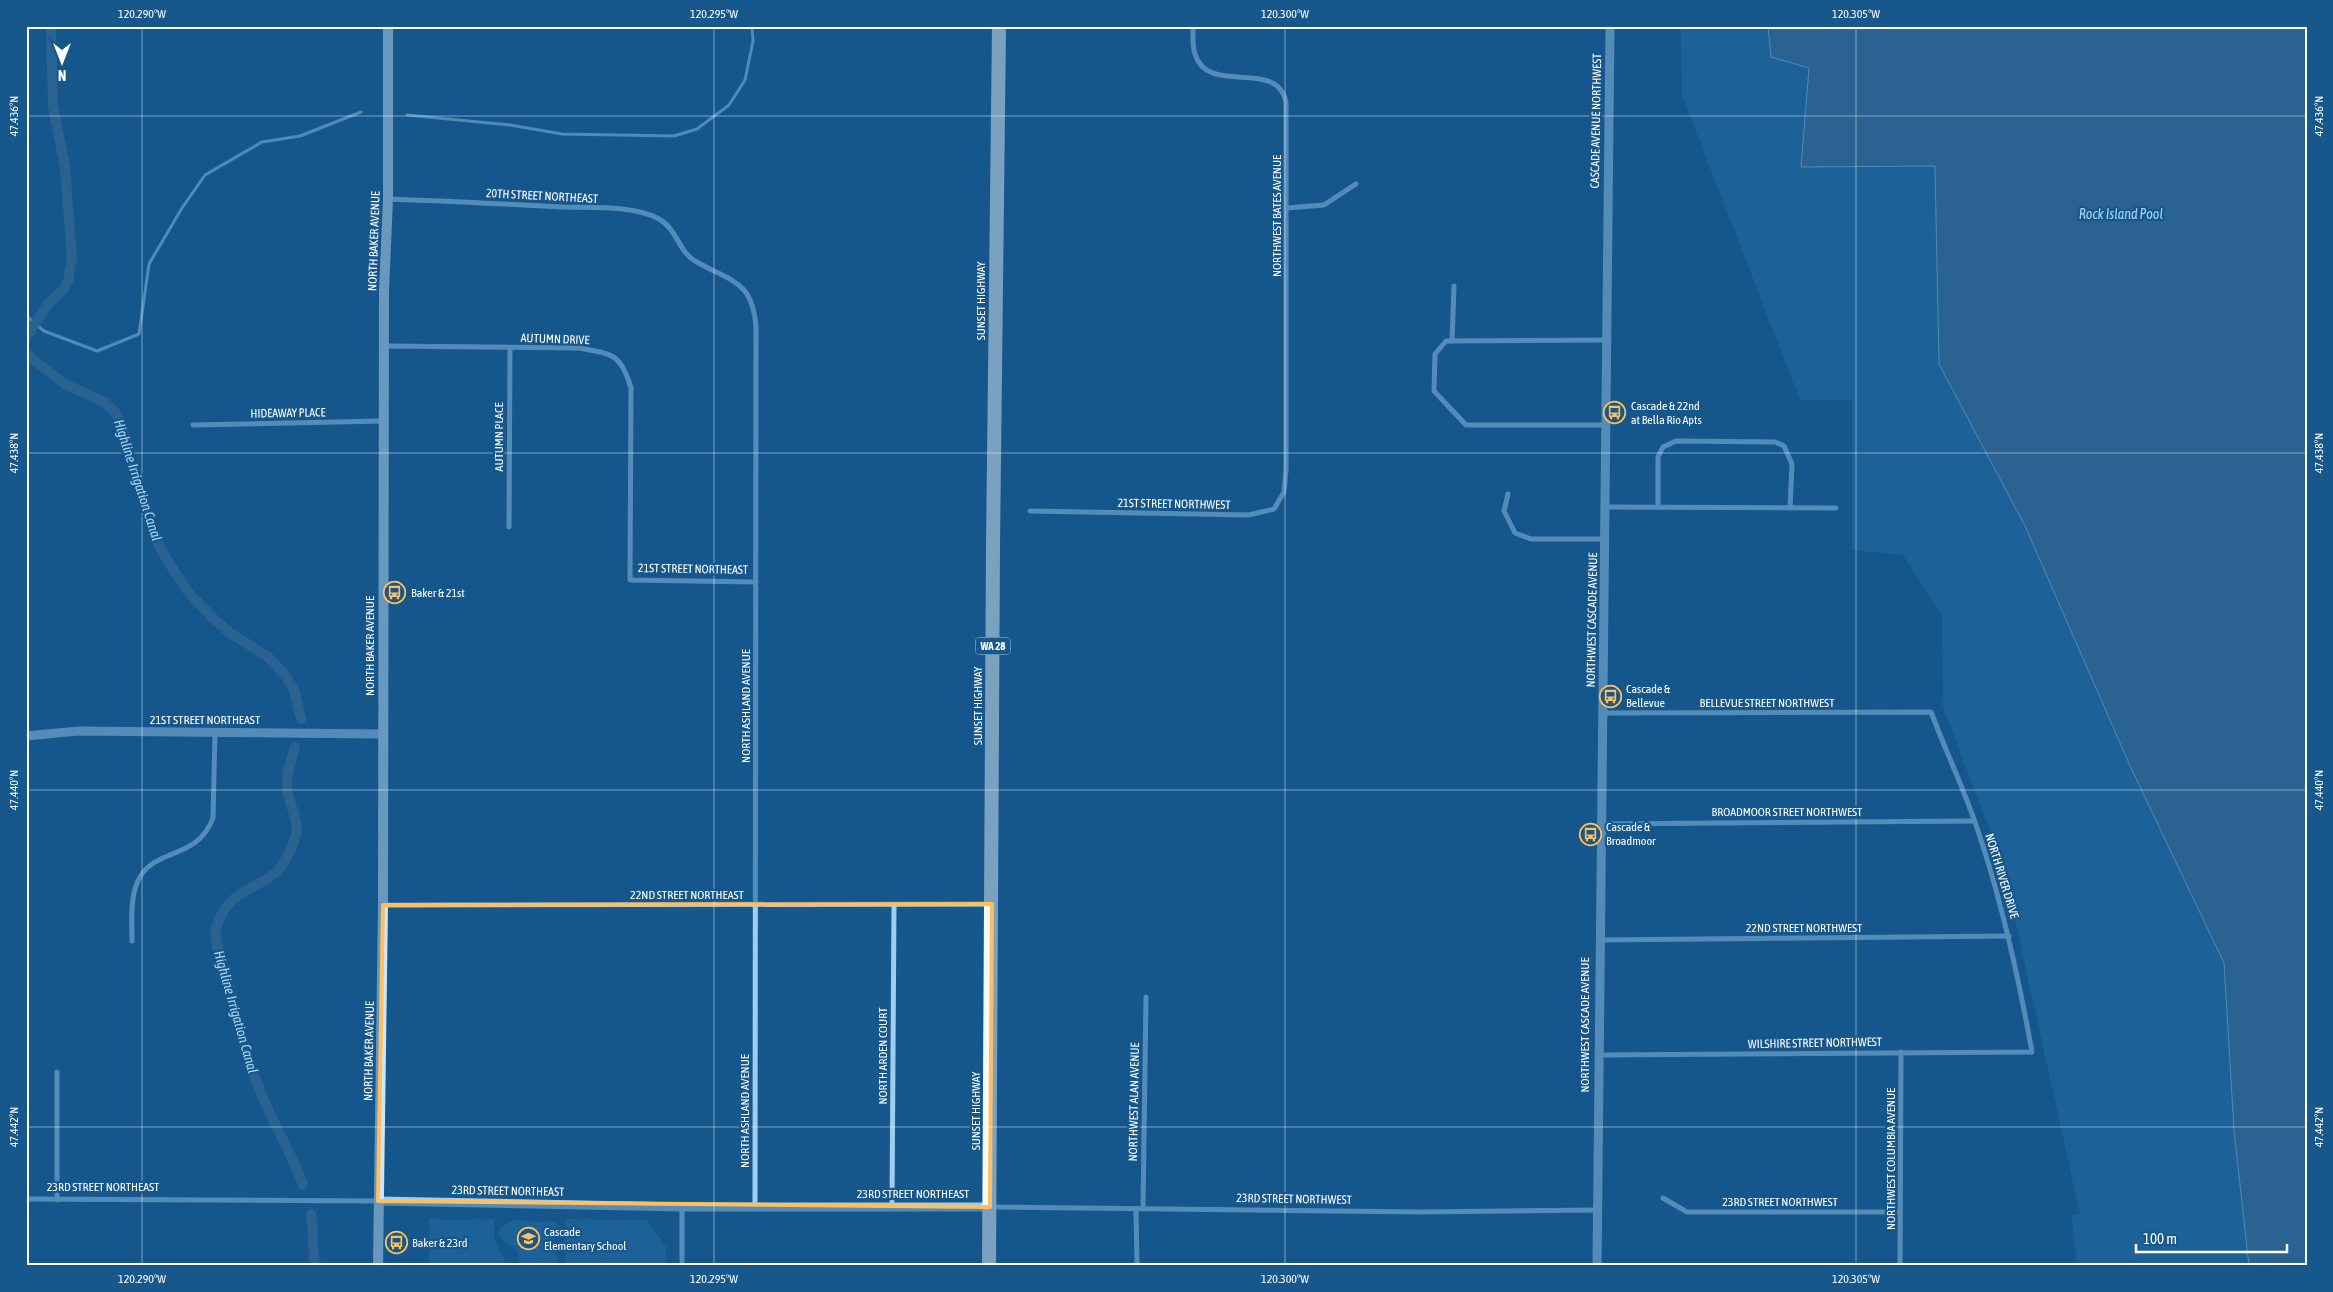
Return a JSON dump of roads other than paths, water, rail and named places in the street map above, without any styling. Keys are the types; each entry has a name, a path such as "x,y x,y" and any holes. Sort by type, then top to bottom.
{"highway":[{"name":"SUNSET HIGHWAY","path":"989,1266 993,546 999,26"}],"main road":[{"name":"NORTH BAKER AVENUE","path":"378,1266 383,905 384,291 388,200 388,26"}],"street":[{"name":"NORTHWEST BATES AVENUE","path":"1193,26 1194,53 1199,62 1207,69 1226,77 1264,79 1272,82 1285,95 1287,111 1286,470"},
{"name":"CASCADE AVENUE NORTHWEST","path":"1607,216 1610,26"},
{"path":"1286,208 1324,205 1356,184"},
{"name":"20TH STREET NORTHEAST","path":"388,200 633,211 649,214 660,219 668,226 680,244"},
{"name":"NORTHWEST CASCADE AVENUE","path":"1597,1266 1607,216"},
{"name":"NORTH ASHLAND AVENUE","path":"680,244 692,260 744,288 752,300 755,313 755,1206"},
{"path":"1452,341 1454,286"},
{"path":"1606,340 1446,341 1435,354 1434,391 1466,426 1606,426"},
{"name":"AUTUMN DRIVE","path":"385,346 579,348 607,353 625,366 632,388 630,580"},
{"name":"AUTUMN PLACE","path":"509,527 510,348"},
{"name":"HIDEAWAY PLACE","path":"193,425 384,421"},
{"path":"1658,507 1658,457 1663,447 1676,441 1686,441 1775,442 1784,446 1792,464 1790,508"},
{"name":"21ST STREET NORTHWEST","path":"1030,511 1258,514 1274,509 1278,504 1284,492 1286,470"},
{"path":"1508,494 1504,511 1515,533 1531,539 1605,539"},
{"path":"1605,507 1836,508"},
{"name":"21ST STREET NORTHEAST","path":"630,580 756,582"},
{"name":"BELLEVUE STREET NORTHWEST","path":"1603,714 1930,712"},
{"name":"NORTH RIVER DRIVE","path":"1930,712 1974,821 2009,936 2032,1052"},
{"name":"21ST STREET NORTHEAST","path":"26,736 78,731 383,734"},
{"path":"132,941 134,896 143,872 160,860 187,849 200,841 209,830 213,818 215,733"},
{"name":"BROADMOOR STREET NORTHWEST","path":"1601,824 1974,821"},
{"name":"22ND STREET NORTHEAST","path":"383,905 894,906 992,904"},
{"name":"NORTH ARDEN COURT","path":"892,1206 894,906"},
{"name":"22ND STREET NORTHWEST","path":"1599,940 2009,936"},
{"name":"NORTHWEST ALAN AVENUE","path":"1143,1208 1146,997"},
{"name":"NORTHWEST COLUMBIA AVENUE","path":"1900,1266 1902,1052"},
{"name":"WILSHIRE STREET NORTHWEST","path":"1598,1055 2032,1052"},
{"path":"57,1072 57,1200"},
{"name":"23RD STREET NORTHWEST","path":"1663,1198 1687,1212 1900,1212"},
{"name":"23RD STREET NORTHEAST","path":"26,1199 378,1201 682,1207 990,1207"},
{"path":"682,1207 682,1266"},
{"name":"23RD STREET NORTHWEST","path":"990,1207 1421,1212 1597,1210"},
{"path":"1136,1208 1137,1266"}],"water":[{"name":"Rock Island Pool","path":"1768,26 2307,26 2307,1266 2249,1266 2234,1130 2224,963 2131,768 2025,526 1939,364 1935,166 1801,167 1809,68 1771,57"}],"waterway":[{"name":"Highline Irrigation Canal","path":"26,337 48,304 64,289 68,281 72,259 65,167 53,106 51,26"},
{"path":"407,115 510,125 562,134 674,136 697,129 729,105 745,80 753,41 752,26"},
{"path":"26,316 44,331 97,351 139,334 149,264 182,208 205,175 262,142 300,136 361,112"},
{"name":"Highline Irrigation Canal","path":"26,354 65,384 104,402 115,412 122,425 130,459 156,540 167,560 189,593 213,618 230,633 268,657 284,674 294,689 301,719"},
{"name":"Highline Irrigation Canal","path":"295,747 287,777 288,793 296,826 292,847 284,862 274,874 242,893 229,904 218,922 216,943 255,1079 303,1185"},
{"name":"Highline Irrigation Canal","path":"311,1214 316,1266"}],"place":[{"name":"Cascade & 22nd at Bella Rio Apts","path":"1615,413"},
{"name":"Baker & 21st","path":"395,593"},
{"name":"Cascade & Bellevue","path":"1610,696"},
{"name":"Cascade & Broadmoor","path":"1590,834"},
{"name":"Cascade Elementary School","path":"528,1239"},
{"name":"Baker & 23rd","path":"396,1243"}]}
